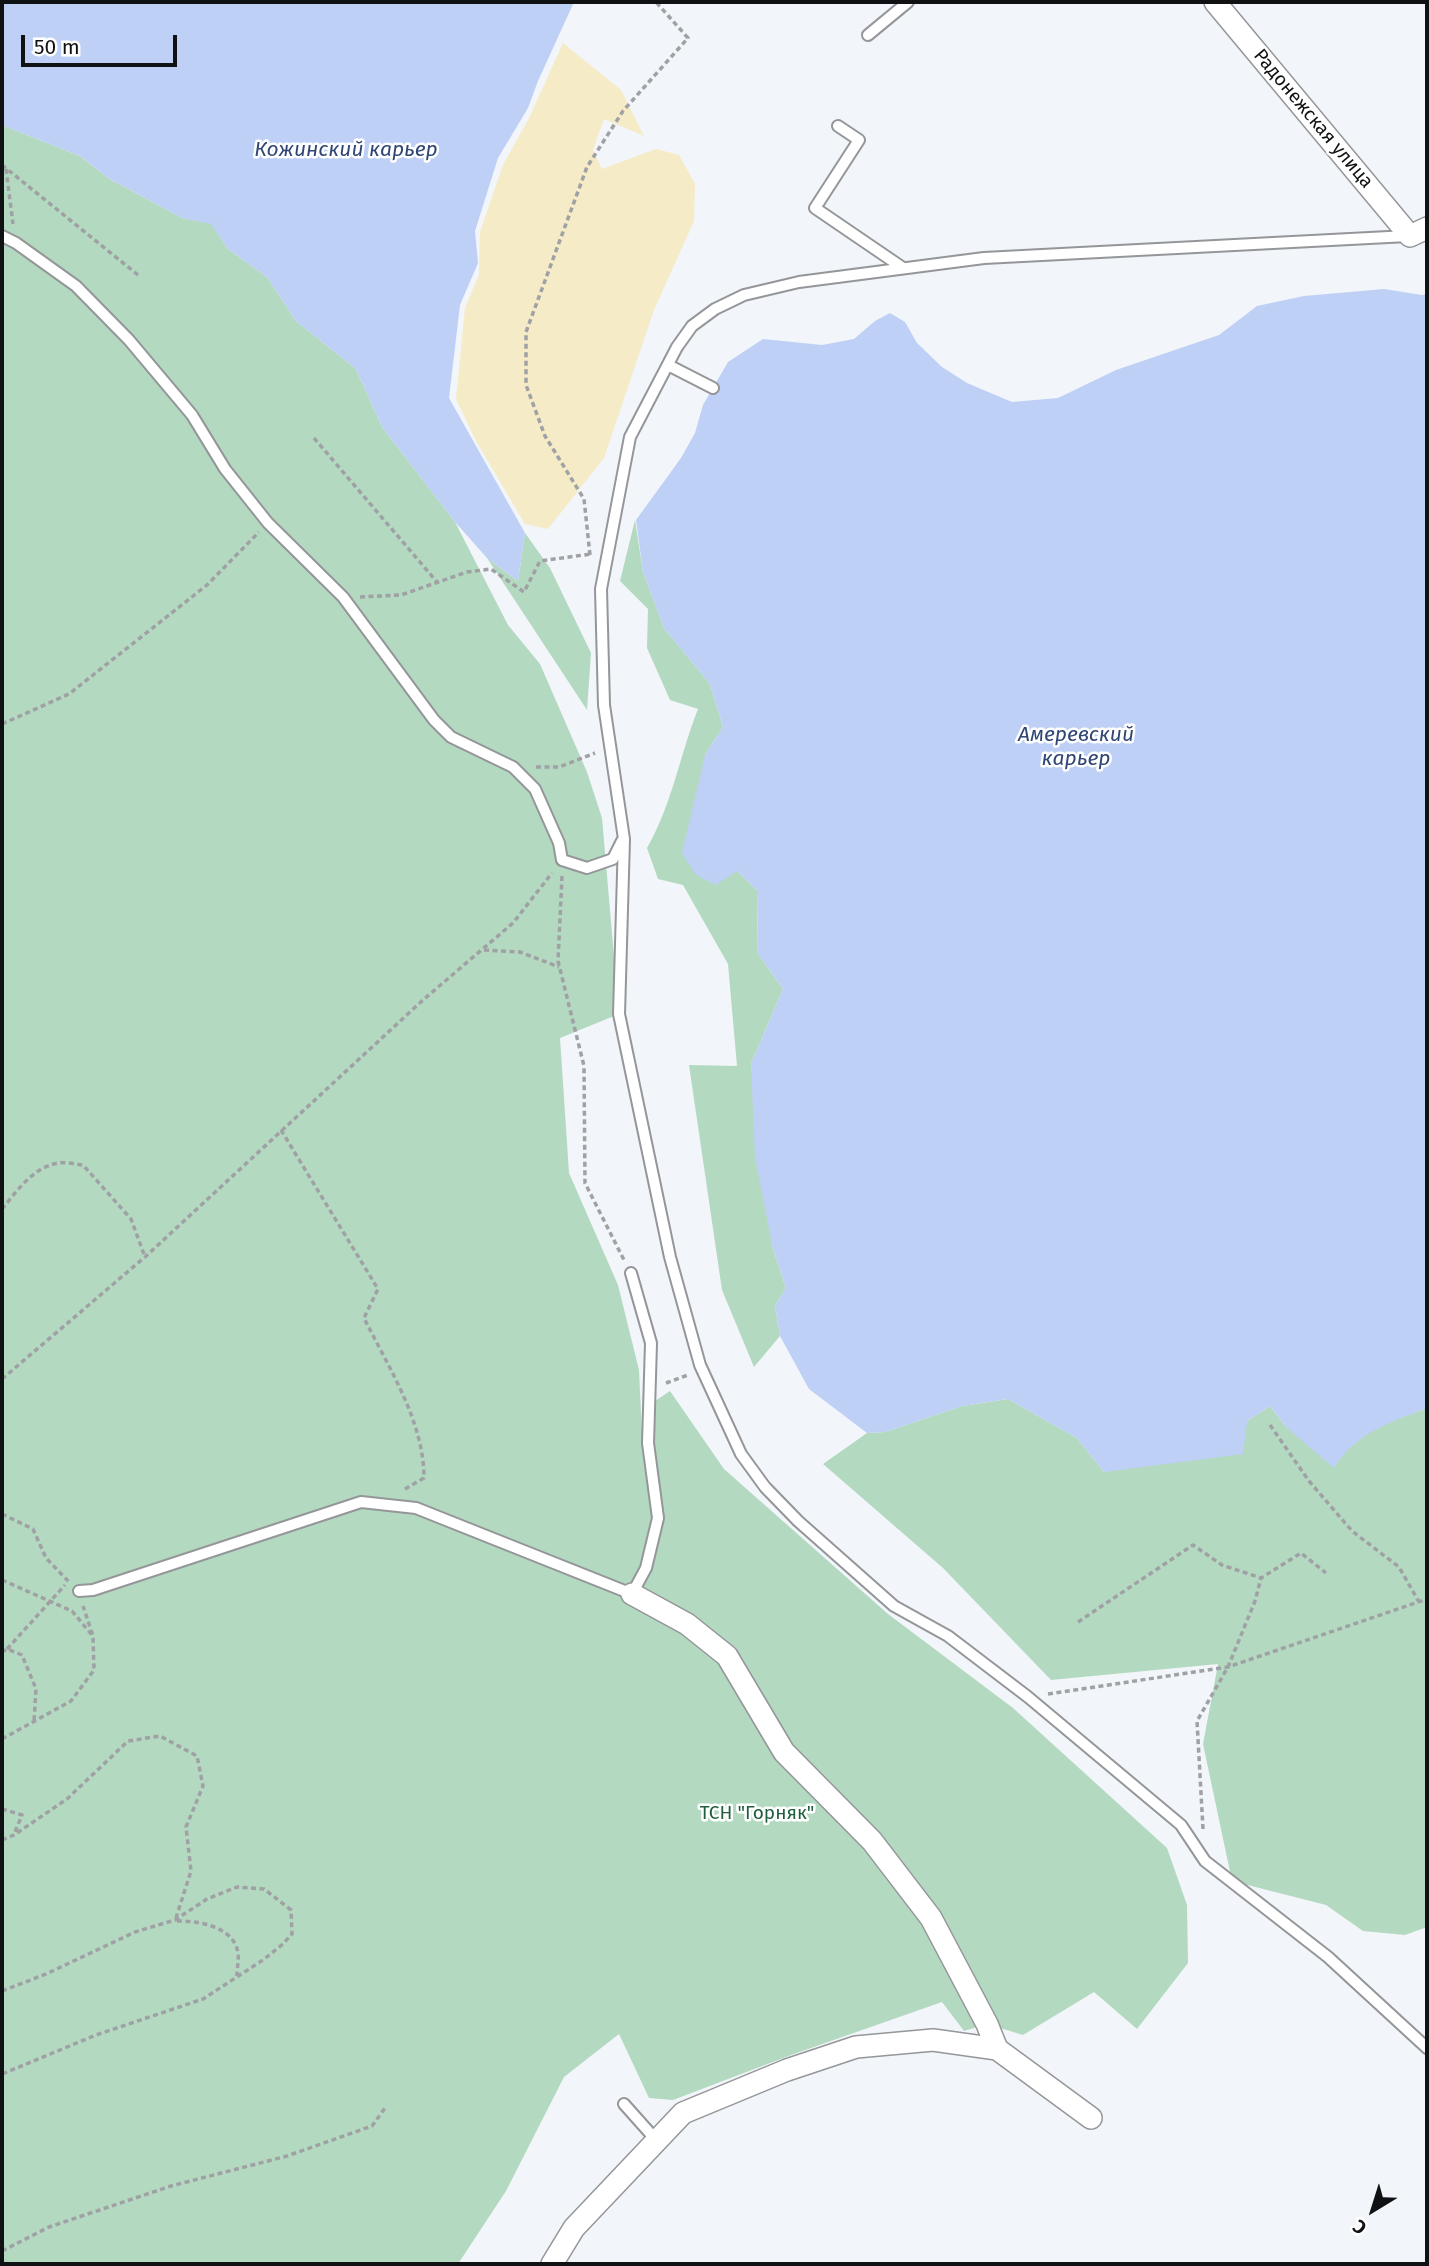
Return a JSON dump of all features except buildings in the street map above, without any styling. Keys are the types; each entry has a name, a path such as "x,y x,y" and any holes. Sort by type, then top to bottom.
{"street":[{"name":"Радонежская улица","path":"1215,2 1419,232"},
{"path":"632,1594 687,1624 727,1656 784,1752 872,1841 931,1918 987,2024 997,2049"},
{"path":"552,2264 574,2228 683,2113 787,2070 856,2047 933,2040 997,2049 1091,2118"}],"lane":[{"path":"868,35 908,2"},
{"path":"838,126 859,140 815,208 903,268"},
{"path":"1419,232 997,257 799,282 744,295 715,309 692,326 630,437 601,589 604,705 624,839 619,1014 670,1257 700,1365 741,1454 765,1487 798,1521 894,1606 948,1636 1028,1696 1181,1825 1205,1861 1328,1957 1427,2048"},
{"path":"2,236 76,286 129,340 192,415 225,469 268,523 344,597 442,729 451,737 513,767 535,789 559,843 562,860 587,868 613,859 624,839"},
{"path":"668,365 713,388"},
{"path":"79,1591 93,1590 361,1502 416,1508 632,1594 646,1568 658,1518 649,1443 651,1343 631,1273"},
{"path":"624,2104 657,2141"}],"path":[{"path":"590,555 584,499 545,436 526,385 526,332 587,167 623,111 688,38 656,2"},
{"path":"4,166 16,243"},
{"path":"4,166 138,275"},
{"path":"314,438 437,582"},
{"path":"2,723 69,694 207,585 268,523"},
{"path":"344,597 401,595 467,572 491,569 524,592 540,561 607,552"},
{"path":"513,767 559,767 610,747"},
{"path":"2,1380 145,1257 281,1130 513,923 562,860"},
{"path":"562,860 559,967 584,1066 585,1183 631,1273"},
{"path":"482,950 520,952 559,967"},
{"path":"281,1130 378,1289 364,1318 403,1396 424,1453 424,1478 376,1504"},
{"path":"2,1209 17,1190 40,1169 60,1162 83,1165 131,1219 145,1257"},
{"path":"664,1384 692,1374"},
{"path":"1270,1424 1308,1482 1352,1531 1399,1567 1419,1602"},
{"path":"2,1514 33,1529 46,1558 79,1591 93,1636 94,1670 71,1701 2,1739"},
{"path":"1078,1622 1193,1545 1222,1565 1261,1578"},
{"path":"1205,1861 1196,1721 1228,1667 1255,1601 1261,1578 1301,1553 1326,1573"},
{"path":"2,1580 72,1611 93,1636"},
{"path":"2,1651 7,1649 68,1581"},
{"path":"1028,1696 1228,1667 1427,1599"},
{"path":"7,1649 22,1655 36,1689 34,1722"},
{"path":"2,1840 14,1835 67,1799 128,1741 160,1736 197,1756 203,1786 187,1827 191,1871 175,1920"},
{"path":"2,1809 22,1815 14,1835"},
{"path":"2,1991 135,1933 175,1920 207,1899 237,1887 264,1889 291,1910 292,1934 283,1944 203,1999 96,2035 2,2074"},
{"path":"175,1920 204,1922 226,1934 238,1950 237,1977"},
{"path":"2,2251 61,2223 171,2186 286,2156 372,2126 385,2108"},
{"path":"2,2263 7,2264"}],"green space":[{"name":"ТСН \"Горняк\"","path":"2,125 80,156 108,178 182,218 211,223 228,249 267,277 296,321 356,369 382,427 455,522 508,625 540,664 587,772 602,818 619,1014 560,1038 569,1173 618,1285 639,1370 642,1434 652,1403 670,1391 724,1469 888,1614 1013,1708 1167,1848 1187,1905 1188,1963 1137,2029 1094,1992 1023,2035 987,2024 964,2031 942,2002 673,2100 649,2098 619,2034 564,2077 506,2191 458,2264 2,2264"},
{"path":"635,520 643,572 664,628 710,684 723,727 705,755 737,871 758,891 757,952 783,989 751,1064 773,1249 786,1288 775,1306 780,1336 754,1367 722,1290 689,1065 737,1066 728,964 683,885 658,879 647,848 663,814 698,709 670,700 647,648 648,609 620,581"},
{"path":"525,533 550,568 591,653 587,710 487,558 518,581"},
{"path":"1008,1399 1077,1438 1104,1472 1247,1421 1270,1406 1287,1428 1344,1451 1378,1426 1427,1408 1427,1927 1405,1935 1363,1931 1326,1905 1232,1881 1203,1744 1218,1664 1051,1680 943,1568 823,1464 867,1433 885,1432 962,1406"}],"sand":[{"path":"563,43 621,90 644,136 604,119 593,150 602,169 656,149 679,155 695,184 694,221 654,310 604,458 548,529 525,524 476,441 456,399 465,308 479,275 480,232 503,165 529,118"}],"water":[{"name":"Кожинский карьер","path":"2,2 574,2 528,108 498,158 475,231 478,263 460,305 449,398 525,533 518,581 487,558 455,522 382,427 356,369 296,321 267,277 228,249 211,224 182,218 108,178 80,156 2,125"},
{"name":"Амеревский карьер","path":"1384,289 1427,294 1427,1408 1363,1437 1334,1468 1287,1428 1270,1406 1247,1421 1243,1454 1104,1472 1077,1438 1008,1399 962,1406 885,1432 867,1433 809,1389 780,1336 775,1306 786,1288 773,1249 755,1157 751,1064 783,989 757,952 758,891 737,871 716,885 696,875 682,853 705,755 723,727 710,684 664,628 643,572 636,520 681,458 695,433 703,405 728,362 763,339 822,345 854,339 875,321 890,313 905,322 917,343 942,367 967,383 1012,402 1058,398 1116,370 1219,335 1257,306 1304,296"}]}
